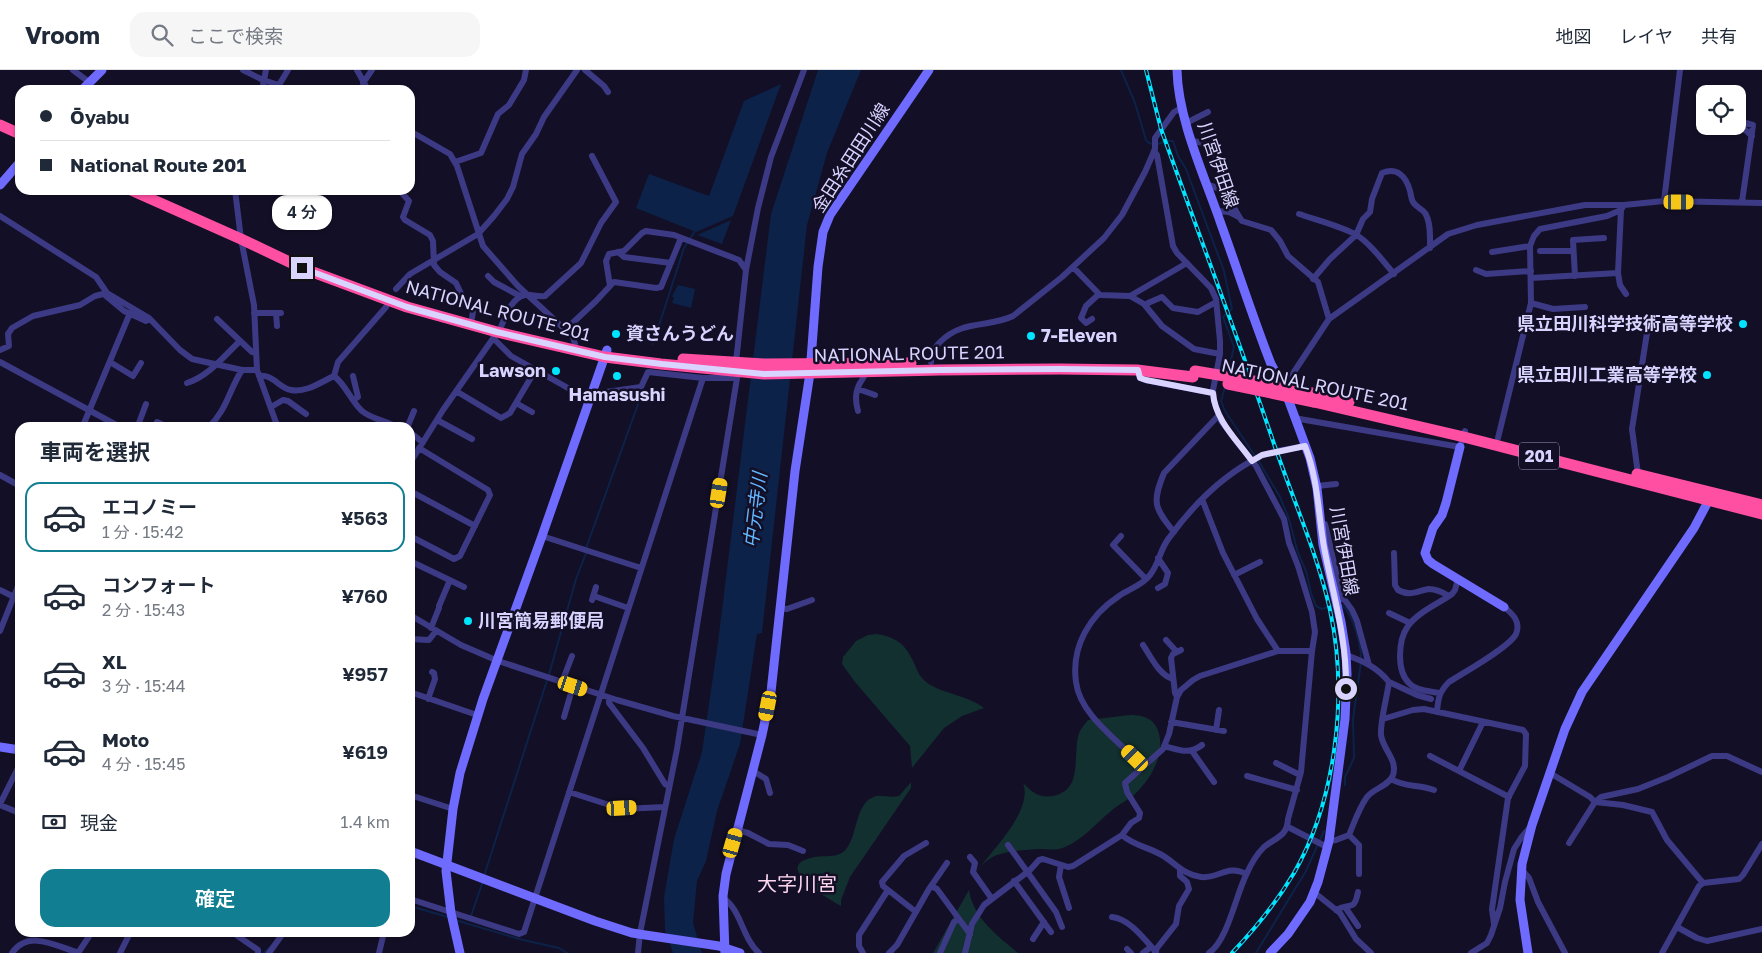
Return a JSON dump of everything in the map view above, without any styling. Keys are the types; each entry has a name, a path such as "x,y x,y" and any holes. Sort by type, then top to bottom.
{"highway":[{"path":"0,125 15,132"},
{"path":"0,132 15,139"},
{"name":"NATIONAL ROUTE 201","path":"143,195 361,284 410,301 472,318 497,332 575,344 606,353"},
{"name":"NATIONAL ROUTE 201","path":"158,195 241,235 302,268 407,307 497,332 606,353 739,369 811,369 864,372 1051,369 1138,370 1194,374"},
{"name":"NATIONAL ROUTE 201","path":"811,369 931,362 1128,364 1194,374 1316,398 1463,438 1710,497 1762,505"},
{"name":"NATIONAL ROUTE 201","path":"1463,438 1498,438 1638,474 1762,514"}],"main road":[{"path":"91,85 102,70"},
{"name":"金田糸田田川線","path":"723,949 723,898 726,874 753,771 758,733 771,692 796,471 811,369 818,267 823,232 830,215 929,70"},
{"name":"川宮伊田線","path":"1177,70 1178,88 1186,122 1207,185 1271,364 1284,388 1310,458 1324,545 1340,599 1346,655 1345,719 1328,844 1315,893 1288,934 1270,953"},
{"path":"0,185 15,168"},
{"path":"460,953 451,913 446,871 453,809 460,774 477,716 606,353"},
{"path":"1463,438 1446,503 1442,515 1433,528 1425,553 1428,560 1433,564 1504,607"},
{"path":"1528,953 1520,900 1522,870 1532,825 1565,729 1582,692 1694,528 1710,497"},
{"path":"0,747 15,749"},
{"path":"415,853 595,921 632,933 740,953"}],"street":[{"path":"73,70 89,85"},
{"path":"242,70 272,85"},
{"path":"263,85 266,70"},
{"path":"279,85 288,70"},
{"path":"357,70 363,83"},
{"path":"363,83 372,70"},
{"path":"455,162 481,152 498,114 508,105 524,80 526,70"},
{"path":"396,289 410,274 478,234 507,199 513,187 522,154 536,134 544,117 577,70"},
{"path":"585,70 604,86 608,92"},
{"path":"638,953 665,807 684,718 739,369 746,270 758,208 771,157 804,70"},
{"path":"1664,201 1680,70"},
{"path":"931,362 931,354 946,336 968,326 1004,321 1014,316 1073,267 1104,238 1122,215 1154,150 1155,139 1174,112 1183,107"},
{"path":"1186,122 1208,112"},
{"path":"1742,202 1753,125 1746,124"},
{"path":"415,135 450,154 455,162 483,246 524,295 573,337 575,344"},
{"path":"1192,141 1205,144 1215,155"},
{"path":"1154,150 1158,155 1173,246 1211,288 1216,302 1220,354 1213,393 1214,401 1221,421 1252,461 1284,519 1289,543 1312,612 1315,632 1300,775 1288,820 1288,827 1283,834 1264,847 1246,874 1230,919 1218,945 1209,953"},
{"path":"488,276 494,282 524,295 537,297 544,296 581,264 601,223 616,202 592,156"},
{"path":"1313,279 1330,259 1356,235 1363,219 1370,212 1372,199 1382,173 1394,170 1404,176 1410,190 1412,202 1424,211 1428,219 1430,248"},
{"path":"1207,185 1216,187 1226,193 1240,218"},
{"path":"236,195 254,313 255,353 258,373 276,422"},
{"path":"403,195 409,201 403,217 411,225 424,230 430,235 433,241 434,265 440,272 456,283 465,302 472,311 472,318"},
{"path":"1284,388 1329,319 1448,234 1477,225 1585,205 1622,208 1664,201 1762,203"},
{"path":"1498,438 1531,303 1530,246 1534,236 1540,229 1607,216 1622,208"},
{"path":"1622,208 1618,273 1620,286 1626,294"},
{"path":"1216,211 1229,212 1242,221 1271,230 1280,241 1288,256 1318,282 1329,319"},
{"path":"1298,214 1333,225 1356,235 1377,254 1394,274"},
{"path":"0,216 96,277 105,294 130,314 146,321 149,318"},
{"path":"610,286 606,261 609,254 629,248 646,231 674,235 739,260 746,270"},
{"path":"565,330 614,282 656,288 661,286 681,238"},
{"path":"1575,276 1572,240 1604,238"},
{"path":"1492,252 1530,246"},
{"path":"1540,251 1573,251"},
{"path":"618,252 624,257 671,263"},
{"path":"1073,267 1100,294 1130,296 1187,263"},
{"path":"1476,270 1486,274 1575,276 1618,273"},
{"path":"0,350 9,346 8,334 12,328 33,316 80,305 95,296 105,294 149,318 180,350 192,359 265,375 287,389 306,389 334,376 338,362 386,307"},
{"path":"1092,319 1086,322 1081,318 1086,306 1100,294"},
{"path":"415,454 436,420 497,332 506,314 524,295"},
{"path":"1130,296 1146,306 1162,326 1194,349 1220,354"},
{"path":"1146,306 1148,303 1162,297 1173,308 1198,312 1216,302"},
{"path":"1531,303 1553,309 1585,306"},
{"path":"254,313 279,313 277,326"},
{"path":"84,422 130,314"},
{"path":"217,319 255,353"},
{"path":"1638,474 1632,429 1650,320"},
{"path":"497,332 511,356 584,397 641,387 648,372 703,378 739,369"},
{"path":"187,383 197,380 217,364 240,340"},
{"path":"0,362 111,422"},
{"path":"110,362 133,376 141,362"},
{"path":"456,391 501,418 510,413 536,369"},
{"path":"214,422 225,407 242,370"},
{"path":"1138,370 1140,378 1146,380 1213,393"},
{"path":"858,411 855,400 865,376 864,372"},
{"path":"334,376 360,409 377,420 390,422"},
{"path":"353,376 358,397 354,400"},
{"path":"415,901 519,934 524,932 703,378"},
{"path":"858,389 875,395"},
{"path":"270,407 283,400 288,401 306,414"},
{"path":"516,403 532,412"},
{"path":"139,422 146,404"},
{"path":"409,422 414,411"},
{"path":"1174,532 1158,512 1156,504 1159,484 1164,473 1219,415"},
{"path":"1294,418 1463,438"},
{"path":"436,420 472,439"},
{"path":"415,438 420,445 488,490 490,495 460,556 454,559 415,539"},
{"path":"1142,766 1091,715 1078,691 1075,672 1078,646 1085,630 1099,613 1115,599 1146,579 1153,570 1165,543 1209,490 1262,455 1305,446"},
{"path":"0,475 15,483"},
{"path":"1316,486 1336,484"},
{"path":"415,494 475,526"},
{"path":"1202,499 1223,553 1257,619 1278,651"},
{"path":"542,536 641,568"},
{"path":"1121,536 1113,545 1146,579"},
{"path":"1394,552 1395,584 1398,590 1418,593 1432,589 1449,596"},
{"path":"1158,558 1168,573 1165,584 1158,588"},
{"path":"1234,575 1260,562"},
{"path":"415,563 464,587"},
{"path":"1439,693 1417,689 1409,684 1400,661 1400,652 1403,635 1410,623 1449,596 1455,590 1458,579"},
{"path":"415,639 429,640 450,580"},
{"path":"596,587 593,598 628,608"},
{"path":"0,590 15,598"},
{"path":"1340,599 1352,610 1357,621 1369,664"},
{"path":"780,608 787,609 812,600"},
{"path":"0,631 15,603"},
{"path":"1437,712 1439,693 1449,682 1512,639 1516,633 1518,626 1516,618 1504,607"},
{"path":"1389,613 1410,623"},
{"path":"415,619 461,645 498,661 609,698 684,718 758,733"},
{"path":"1166,640 1179,651 1173,654 1171,658 1177,697"},
{"path":"1143,645 1159,670 1168,678 1173,679"},
{"path":"965,953 976,916 984,905 1028,871 1039,860 1044,859 1068,867 1072,866 1122,835 1131,823 1139,818 1140,813 1127,792 1125,783 1164,746 1177,697 1186,684 1200,676 1278,651 1312,651"},
{"path":"1346,655 1369,664 1381,672 1389,682 1417,695 1431,699"},
{"path":"562,682 572,656"},
{"path":"428,698 435,679 432,672"},
{"path":"1288,827 1328,844 1348,835 1368,795 1391,779 1394,769 1393,761 1384,745 1381,734 1389,682"},
{"path":"564,717 573,686"},
{"path":"415,694 477,716"},
{"path":"609,698 609,703 643,748 665,784 670,786"},
{"path":"1383,718 1424,709 1523,730 1526,734 1525,766 1509,796 1492,909 1494,924"},
{"path":"1216,730 1219,710"},
{"path":"1171,722 1224,731"},
{"path":"1459,771 1483,722"},
{"path":"1164,746 1192,751 1202,745"},
{"path":"1192,751 1214,782"},
{"path":"1430,756 1509,796"},
{"path":"1569,843 1595,802 1601,797 1638,789 1712,756 1727,756 1762,772"},
{"path":"1276,763 1300,775"},
{"path":"753,771 766,779 770,793"},
{"path":"1550,772 1595,802 1623,805 1652,812 1667,840 1703,883"},
{"path":"15,774 0,805 15,812"},
{"path":"1247,776 1297,790"},
{"path":"1391,779 1407,786 1434,790"},
{"path":"569,792 622,808 665,807"},
{"path":"415,797 453,809"},
{"path":"1471,953 1487,943 1491,935 1514,849 1532,825"},
{"path":"737,830 748,833 770,844 788,845 803,851"},
{"path":"1122,835 1133,843 1158,853 1180,870 1199,877 1235,869 1246,874"},
{"path":"1348,835 1359,845 1359,874"},
{"path":"916,912 883,886 882,882 904,856 926,843"},
{"path":"1662,953 1699,886 1703,883 1739,878 1743,875 1762,844"},
{"path":"1008,845 1056,912 1062,927"},
{"path":"970,857 975,863 974,872 992,899"},
{"path":"890,953 898,945 931,886 947,863"},
{"path":"1062,865 1059,877 1069,908"},
{"path":"1143,953 1154,950 1176,924 1179,906 1189,889 1187,882 1180,876 1180,870"},
{"path":"1522,870 1529,878 1538,902 1565,953"},
{"path":"1014,881 1051,932"},
{"path":"931,886 937,889 970,934"},
{"path":"863,953 859,946 859,935 888,890"},
{"path":"1336,910 1356,903 1358,892"},
{"path":"1315,893 1340,913 1356,939 1371,953"},
{"path":"723,898 729,902 735,911 751,946 758,953"},
{"path":"1345,906 1358,926"},
{"path":"1112,917 1119,918 1136,930 1154,950"},
{"path":"940,953 954,922 959,919"},
{"path":"1033,939 1044,922"},
{"path":"1677,927 1706,941 1762,929"},
{"path":"12,953 23,942 38,940 79,953 89,937"},
{"path":"120,953 128,937"},
{"path":"239,937 258,950 258,953"},
{"path":"269,953 280,937"},
{"path":"379,953 383,937"}],"green space":[{"path":"877,634 900,643 911,656 924,680 937,688 970,700 984,708 962,716 944,728 912,768 910,746 842,664 843,657 856,641 868,635"},
{"path":"1130,715 1145,717 1152,721 1159,734 1160,750 1155,767 1146,782 1135,794 1072,844 1053,850 1012,851 993,857 982,865 1016,819 1025,794 1023,783 1033,792 1048,796 1063,792 1069,787 1075,770 1077,742 1082,728 1088,720"},
{"path":"911,782 911,788 850,877 841,900 841,906 806,882 799,874 798,867 802,861 815,857 840,854 851,842 860,811 869,799 876,796 899,796"},
{"path":"969,890 971,900 987,926 1018,953 933,953"}],"water":[{"name":"中元寺川","path":"818,70 861,70 827,153 807,225 762,633 757,634 740,744 717,811 706,861 697,881 693,923 702,953 673,953 665,930 664,897 674,839 702,752 718,642 771,214"},
{"path":"781,84 733,216 696,232 636,208 649,174 709,196 744,101"},
{"path":"731,220 722,244 697,235"},
{"path":"678,285 695,289 691,308 672,303 674,298 672,296"}],"waterway":[{"path":"1121,70 1135,103 1146,140 1153,144"},
{"path":"1158,144 1173,141 1178,156 1186,169 1224,271 1232,309 1223,317 1234,347 1228,372"},
{"path":"653,344 684,248 695,231"},
{"path":"1225,387 1221,401 1225,411 1255,456"},
{"path":"484,876 550,671 576,579 586,553 585,551 641,396"},
{"path":"1258,460 1280,497 1289,519 1316,606 1322,609 1335,605"},
{"path":"1339,604 1344,607 1352,619 1361,658"},
{"path":"1345,785 1345,777 1354,758 1353,719 1361,662"},
{"path":"1320,840 1324,831"},
{"path":"1256,953 1306,871 1318,844"},
{"path":"471,916 483,881"},
{"path":"415,907 448,917"},
{"path":"455,920 523,940 559,948 567,953"},
{"path":"264,953 270,947"}],"railway":[{"path":"1146,70 1161,129 1325,588 1335,642 1338,710 1329,779 1320,812 1309,844 1288,883 1249,935 1232,953"}],"place":[{"name":"県立田川科学技術高等学校","path":"1743,324"},
{"name":"資さんうどん","path":"616,334"},
{"name":"7-Eleven","path":"1031,336"},
{"name":"Lawson","path":"556,371"},
{"name":"県立田川工業高等学校","path":"1707,375"},
{"name":"Hamasushi","path":"617,376"},
{"name":"川宮簡易郵便局","path":"468,621"}],"district":[{"name":"大字川宮","path":"797,884"}],"route":[{"path":"302,268 407,307 497,332 605,357 764,374 940,370 1138,370 1140,378 1146,380 1188,390 1213,393 1221,421 1252,461 1262,455 1305,446 1310,458 1317,488 1324,545 1341,622 1346,655 1346,689"}]}
